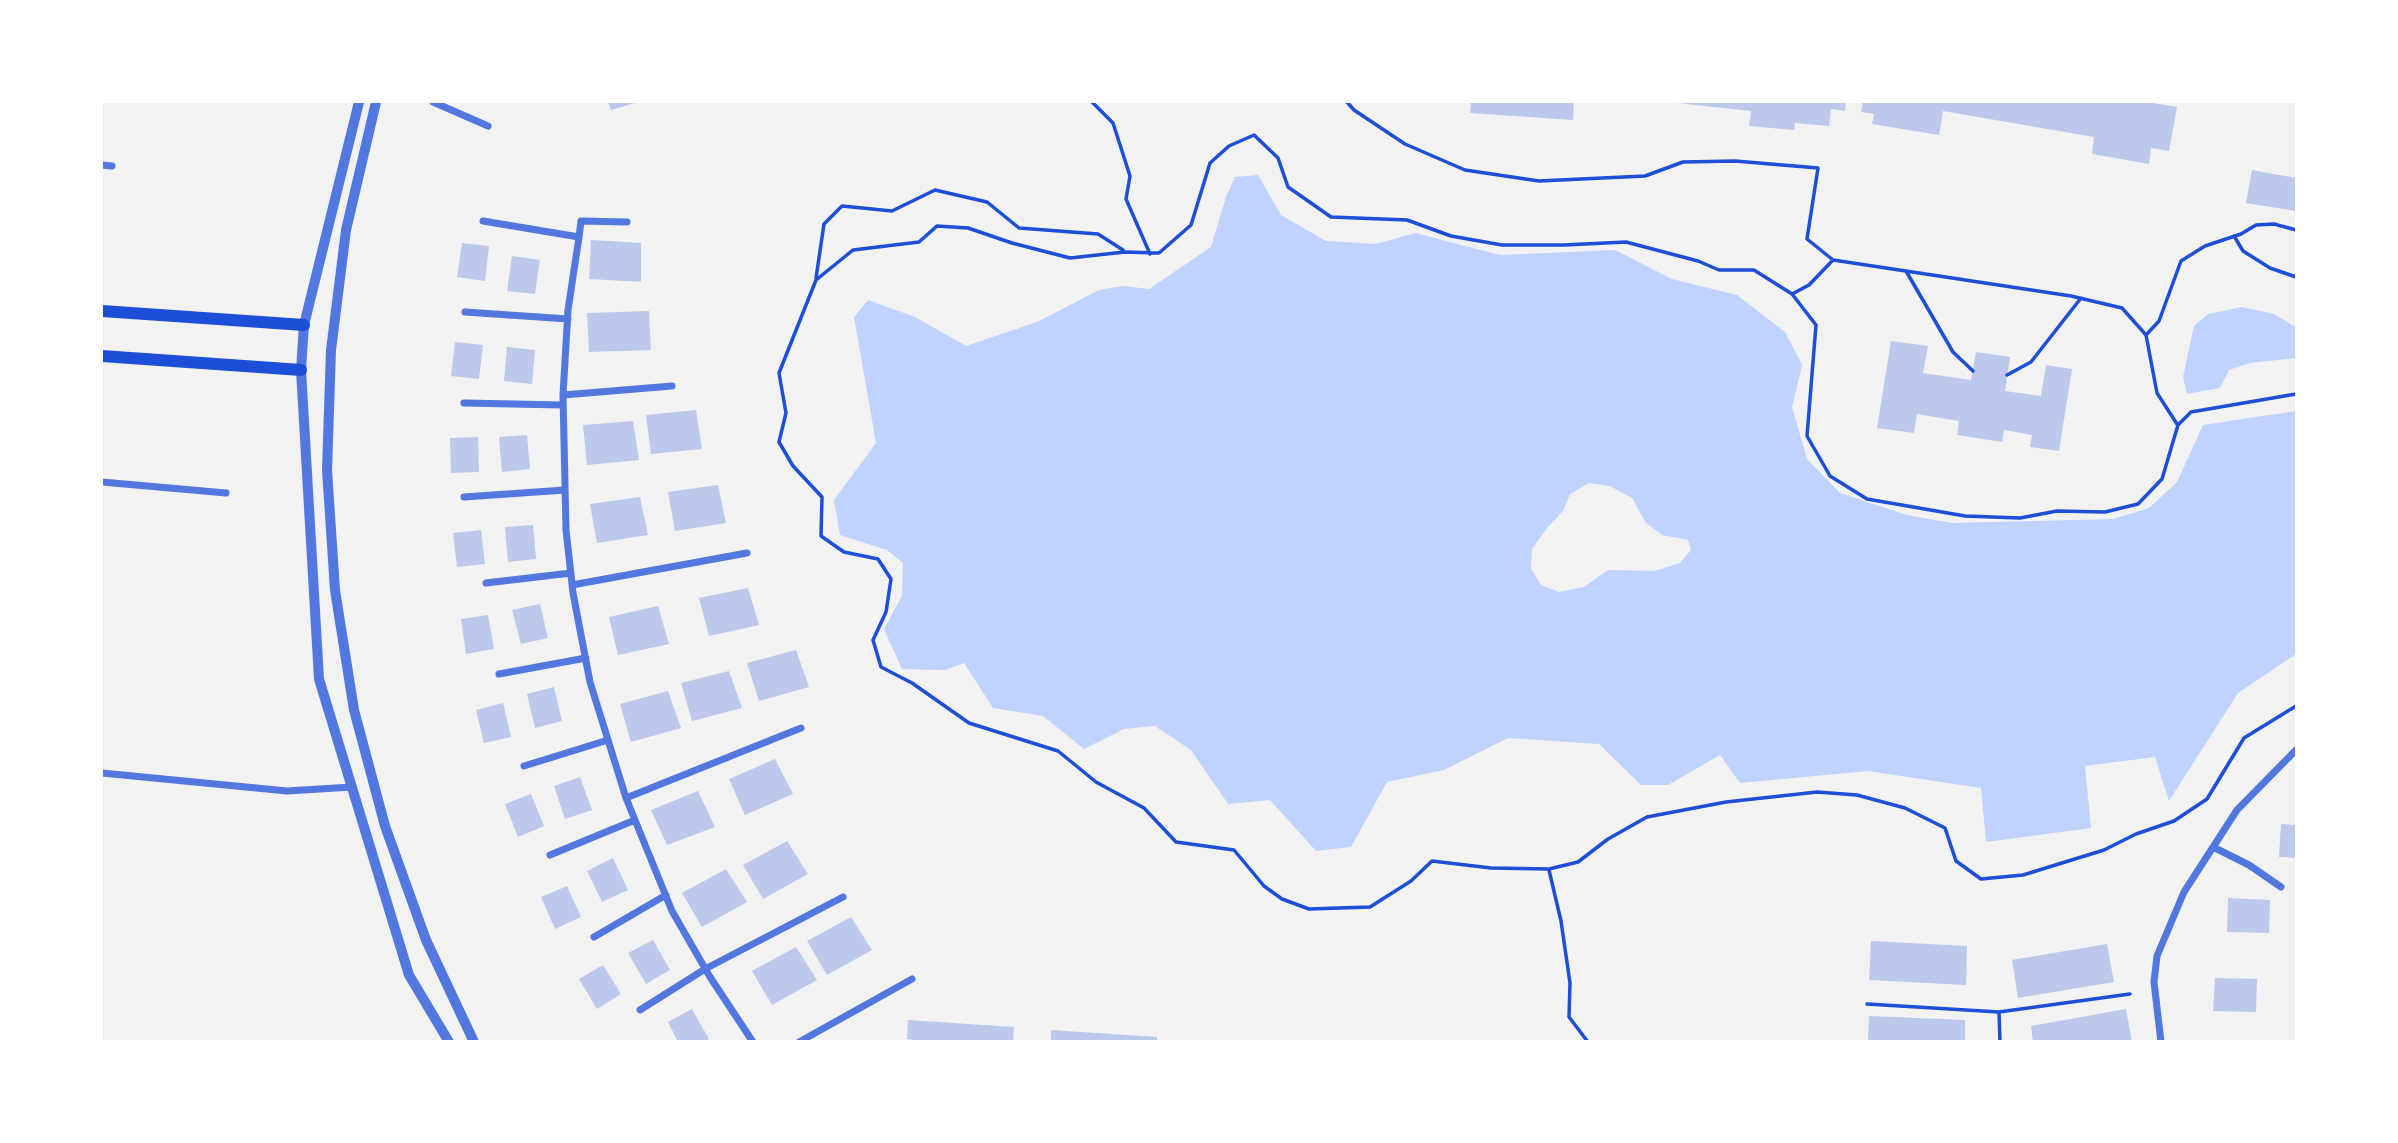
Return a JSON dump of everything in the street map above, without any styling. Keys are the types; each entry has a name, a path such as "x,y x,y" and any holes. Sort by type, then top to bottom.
{"main road":[{"path":"102,311 304,325"},
{"path":"102,356 301,370"}],"street":[{"path":"359,102 304,325 301,370 318,679 409,975 449,1041"},
{"path":"376,102 346,230 331,350 327,470 335,590 354,710 385,826 426,940 474,1041"},
{"path":"433,102 488,126"},
{"path":"102,165 112,166"},
{"path":"484,221 579,237"},
{"path":"627,222 581,221 568,319 563,395 565,530 572,585 590,682 626,798 672,911 705,969 753,1041"},
{"path":"465,312 568,319"},
{"path":"563,395 672,386"},
{"path":"464,403 563,405"},
{"path":"102,482 226,494"},
{"path":"464,497 565,490"},
{"path":"572,585 747,553"},
{"path":"486,583 571,573"},
{"path":"499,674 586,657"},
{"path":"626,798 801,728"},
{"path":"524,766 608,740"},
{"path":"2161,1041 2154,982 2157,956 2184,892 2236,810 2297,750"},
{"path":"102,773 287,791 352,787"},
{"path":"550,855 635,820"},
{"path":"2213,847 2249,865 2281,887"},
{"path":"594,937 666,895"},
{"path":"640,1010 705,969 842,897"},
{"path":"799,1041 912,979"}],"path":[{"path":"1092,102 1113,123 1130,176 1126,199 1150,254"},
{"path":"1347,102 1353,110 1405,144 1465,170 1539,181 1645,176 1683,162 1735,161 1818,168 1807,239 1833,260 2081,298 2122,308 2146,335 2157,393 2178,425"},
{"path":"816,280 853,250 919,242 937,226 968,228 1070,258 1125,252 1159,253 1191,225 1210,163 1229,146 1254,135 1278,158 1288,187 1331,217 1407,220 1451,236 1502,245 1626,242 1698,261 1718,270 1754,270 1793,294 1816,325 1807,436 1830,476 1867,499 1965,516 2020,518 2057,511 2105,512 2138,504 2162,479 2178,425 2191,412 2297,394"},
{"path":"1125,252 1098,234 1019,228 987,202 935,190 892,211 842,206 824,224 816,280 779,373 786,412 779,442 793,466 822,497 821,536 844,552 878,559 891,579 886,612 873,640 881,667 912,683 969,723 1058,751 1096,782 1144,808 1177,842 1234,850 1264,886 1282,899 1309,909 1370,907 1411,881 1432,860 1491,868 1549,869 1578,862 1608,839 1647,817 1726,802 1817,792 1857,795 1905,808 1945,828 1956,861 1981,879 2023,876 2104,850 2174,821 2207,799 2244,738 2297,706"},
{"path":"2146,335 2159,321 2181,261 2205,246 2256,225 2274,224 2297,230"},
{"path":"2234,236 2243,251 2270,268 2297,277"},
{"path":"1793,294 1809,285 1833,260"},
{"path":"1906,271 1953,352 1973,371"},
{"path":"2007,375 2031,362 2081,298"},
{"path":"1549,869 1561,921 1570,983 1569,1017 1588,1041"},
{"path":"1867,1004 1999,1012 2130,994"},
{"path":"1999,1012 2000,1041"}],"water":[{"path":"1258,175 1281,215 1326,241 1376,244 1415,233 1500,255 1615,250 1672,279 1737,295 1785,332 1802,365 1792,407 1807,459 1840,493 1907,515 1952,523 2113,519 2149,508 2177,482 2203,425 2296,411 2296,654 2238,693 2169,801 2155,757 2085,766 2091,828 1986,842 1981,788 1868,771 1740,783 1720,755 1668,785 1641,785 1599,744 1508,738 1444,770 1387,782 1351,847 1316,851 1270,800 1228,804 1191,750 1155,726 1124,729 1084,749 1043,716 993,708 964,663 945,670 902,669 884,629 902,596 903,563 887,550 840,535 834,500 876,443 854,317 868,300 915,317 966,346 1037,322 1099,290 1123,286 1149,289 1211,247 1235,177","holes":["1589,483 1610,486 1632,498 1646,523 1662,535 1688,540 1691,550 1680,563 1654,571 1608,570 1584,587 1559,592 1541,585 1531,569 1532,549 1563,511 1570,494"]},
{"path":"2242,307 2274,314 2296,327 2296,358 2250,363 2229,370 2220,388 2187,394 2183,377 2194,326 2208,314"}],"building":[{"path":"608,102 638,102 611,110"},
{"path":"1471,102 1574,102 1573,120 1470,113"},
{"path":"1677,102 1846,102 1845,111 1831,109 1829,126 1795,123 1794,130 1749,126 1751,111"},
{"path":"1863,102 2147,102 2177,107 2169,151 2151,148 2149,164 2092,154 2094,137 1943,111 1939,135 1872,124 1874,114 1861,112"},
{"path":"2252,170 2296,178 2296,211 2246,203"},
{"path":"591,240 641,243 641,282 589,279"},
{"path":"462,243 489,246 485,281 457,277"},
{"path":"512,256 540,260 535,294 507,291"},
{"path":"649,311 651,350 589,352 587,313"},
{"path":"1891,341 1928,346 1923,373 1971,380 1976,352 2010,357 2005,391 2041,396 2046,365 2072,369 2059,451 2030,447 2032,435 2004,430 2002,442 1957,435 1959,421 1917,414 1914,433 1877,428"},
{"path":"455,342 483,345 479,379 451,376"},
{"path":"507,347 535,350 532,384 504,381"},
{"path":"696,410 702,449 651,454 646,415"},
{"path":"633,421 639,460 587,465 583,425"},
{"path":"527,435 530,469 502,472 499,437"},
{"path":"478,437 479,472 451,473 450,438"},
{"path":"718,485 726,523 675,531 668,492"},
{"path":"640,497 648,535 597,543 590,504"},
{"path":"533,525 536,559 508,562 505,527"},
{"path":"481,530 485,564 457,567 453,533"},
{"path":"748,588 759,625 709,636 699,598"},
{"path":"540,604 548,638 521,644 512,610"},
{"path":"658,606 669,644 618,655 609,617"},
{"path":"488,615 494,649 466,654 461,619"},
{"path":"796,650 809,687 759,701 747,663"},
{"path":"729,671 742,708 692,721 681,683"},
{"path":"554,687 562,721 535,728 527,694"},
{"path":"668,691 681,728 631,742 620,704"},
{"path":"503,703 511,737 484,743 476,710"},
{"path":"775,759 793,794 745,815 729,779"},
{"path":"580,777 592,810 565,819 554,786"},
{"path":"698,791 715,827 667,845 651,810"},
{"path":"531,794 544,826 518,837 505,804"},
{"path":"2281,824 2296,825 2296,858 2279,857"},
{"path":"787,841 808,874 763,899 743,865"},
{"path":"613,858 628,890 602,902 587,871"},
{"path":"726,869 747,902 702,927 682,893"},
{"path":"567,886 581,917 555,929 541,897"},
{"path":"2228,898 2270,900 2269,933 2227,932"},
{"path":"851,917 872,950 827,975 807,941"},
{"path":"653,940 670,970 646,984 628,953"},
{"path":"1871,941 1967,946 1966,985 1869,980"},
{"path":"2107,944 2114,982 2018,998 2012,960"},
{"path":"796,947 817,980 772,1005 752,971"},
{"path":"603,965 621,994 597,1009 579,979"},
{"path":"2215,978 2257,979 2256,1012 2213,1011"},
{"path":"692,1009 709,1039 704,1042 678,1042 668,1022"},
{"path":"2126,1009 2132,1042 2033,1042 2031,1026"},
{"path":"1869,1016 1965,1020 1965,1042 1868,1042"},
{"path":"908,1020 1014,1027 1013,1042 928,1042 907,1039"},
{"path":"1051,1030 1157,1037 1157,1042 1051,1042"}]}
